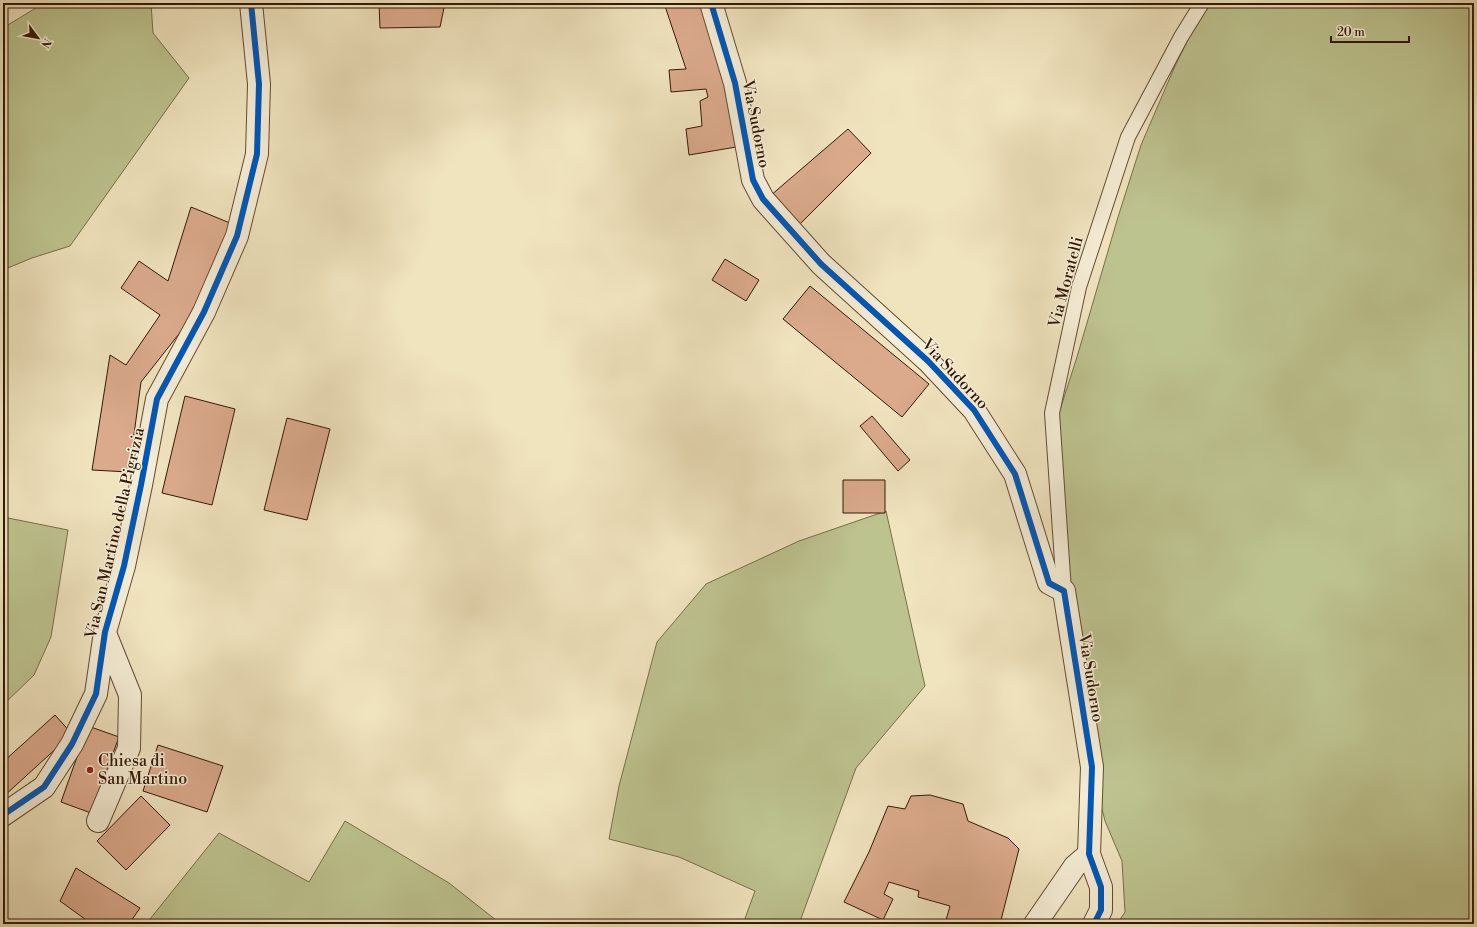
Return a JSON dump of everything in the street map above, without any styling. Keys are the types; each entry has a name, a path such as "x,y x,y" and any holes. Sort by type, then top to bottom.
{"street":[{"name":"Via San Martino della Pigrizia","path":"3,815 44,787 72,744 96,694 104,632 124,566 157,399 204,312 237,236 257,154 259,84 251,3"},
{"name":"Via Sudorno","path":"711,3 735,83 753,180 763,199 820,264 928,361 974,410 1015,474 1050,583 1064,592 1092,767 1089,854"},
{"name":"Via San Martino della Pigrizia","path":"98,821 129,748 130,695 104,632"},
{"path":"1034,924 1075,866 1089,854 1102,887 1101,910 1094,924"}],"lane":[{"name":"Via Moratelli","path":"1064,592 1052,413 1079,288 1128,137 1181,37 1202,3"}],"green space":[{"path":"44,3 151,3 153,33 189,78 70,246 32,258 3,270 3,28"},
{"path":"1206,3 1474,3 1474,924 1117,924 1125,912 1122,861 1105,821 1093,772 1072,626 1049,444 1141,145 1175,66"},
{"path":"886,511 925,686 856,768 799,924 743,924 755,891 679,857 609,839 619,786 657,642 706,584 799,541"},
{"path":"3,517 68,530 51,637 34,675 3,705"},
{"path":"345,821 449,883 501,924 146,924 219,833 309,882"}],"building":[{"path":"379,3 445,3 440,27 380,28"},
{"path":"664,3 706,3 742,146 689,155 686,129 702,126 700,101 708,97 706,89 671,92 669,70 686,69"},
{"path":"848,129 871,153 799,225 770,196"},
{"path":"191,207 230,223 201,306 141,382 129,472 92,470 110,355 126,365 160,315 121,288 139,261 168,281"},
{"path":"725,259 759,280 746,301 712,280"},
{"path":"810,286 929,384 902,417 783,319"},
{"path":"185,396 235,409 212,505 162,493"},
{"path":"872,416 910,460 898,471 860,426"},
{"path":"287,418 330,429 307,520 264,510"},
{"path":"843,480 885,480 885,513 843,513"},
{"path":"55,715 72,734 3,797 3,762"},
{"name":"Chiesa di San Martino","path":"88,726 119,737 91,813 61,802"},
{"path":"158,745 223,766 207,812 143,791"},
{"path":"930,795 963,804 968,821 1008,838 1019,849 1000,924 945,924 950,906 918,897 919,891 889,882 884,894 893,899 883,920 844,902 869,852 888,806 905,809 911,796"},
{"path":"141,796 170,825 126,870 97,841"},
{"path":"76,868 140,908 129,924 88,924 89,922 60,901"}],"cycle path":[{"path":"3,815 44,787 72,744 96,694 105,632 124,566 157,399 204,312 237,236 257,154 259,84 251,3"},
{"path":"711,3 735,83 753,180 763,199 821,264 928,361 974,410 1015,474 1049,583 1064,591 1092,767 1089,854 1101,887 1101,910 1094,924"}],"place":[{"name":"Chiesa di San Martino","path":"90,770"}]}
